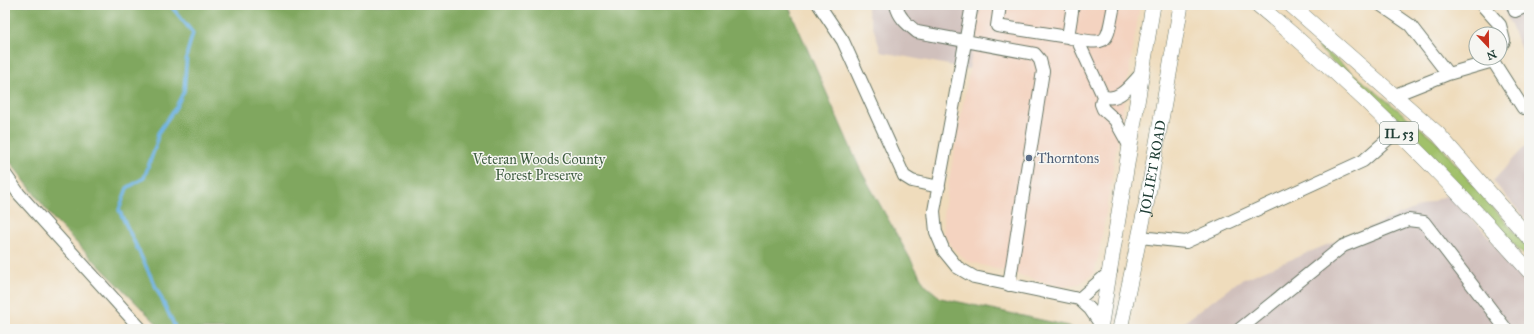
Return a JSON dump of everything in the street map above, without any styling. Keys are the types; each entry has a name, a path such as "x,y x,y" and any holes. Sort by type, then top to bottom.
{"main road":[{"name":"JOLIET ROAD","path":"1101,327 1153,5"},
{"name":"JOLIET ROAD","path":"1120,329 1140,237 1181,5"},
{"name":"IL 53","path":"1258,5 1324,62 1397,131 1452,186 1529,271"},
{"name":"IL 53","path":"1291,5 1395,95 1442,139 1529,238"}],"lane":[{"path":"819,5 843,41 904,176 912,181 939,187"},
{"path":"896,5 904,23 917,32 1035,54 1040,60 1043,71 1009,285"},
{"path":"972,5 939,187 935,218 936,232 944,251 957,267 974,277 1079,299 1090,309 1101,327"},
{"path":"1000,5 997,26 1097,43 1108,36 1114,5"},
{"path":"1073,5 1072,38 1103,96 1101,104 1103,109 1115,120 1130,147"},
{"path":"1381,5 1410,26 1448,74"},
{"path":"1482,5 1500,26"},
{"path":"1513,5 1516,11 1529,5"},
{"path":"1395,95 1472,66"},
{"path":"1497,66 1523,108"},
{"path":"1103,96 1109,98 1120,95 1142,73"},
{"path":"1140,237 1186,242 1363,161 1397,131"},
{"path":"5,174 19,194 141,329"},
{"path":"1240,329 1343,246 1408,220 1424,222 1506,329"},
{"path":"1079,299 1111,271"}],"shaded area":[{"path":"866,5 981,5 969,69 881,52"},
{"path":"981,5 1140,5 1099,255 1094,273 1081,283 1063,287 967,261 952,247 944,233 943,214"},
{"path":"1502,5 1529,5 1529,68"},
{"path":"1529,142 1529,223 1493,181"},
{"path":"1450,194 1489,237 1529,287 1529,329 1175,329 1239,281"}],"green space":[{"name":"Veteran Woods County Forest Preserve","path":"5,5 788,5 860,169 925,285 941,298 1069,326 1074,329 162,329 55,221 5,155"},
{"path":"1317,44 1435,140 1529,249 1529,260 1316,45"}],"waterway":[{"path":"170,5 193,33 187,53 184,91 176,107 158,133 156,145 144,178 127,188 119,210 176,329"}],"place":[{"name":"Thorntons","path":"1029,158"}]}
